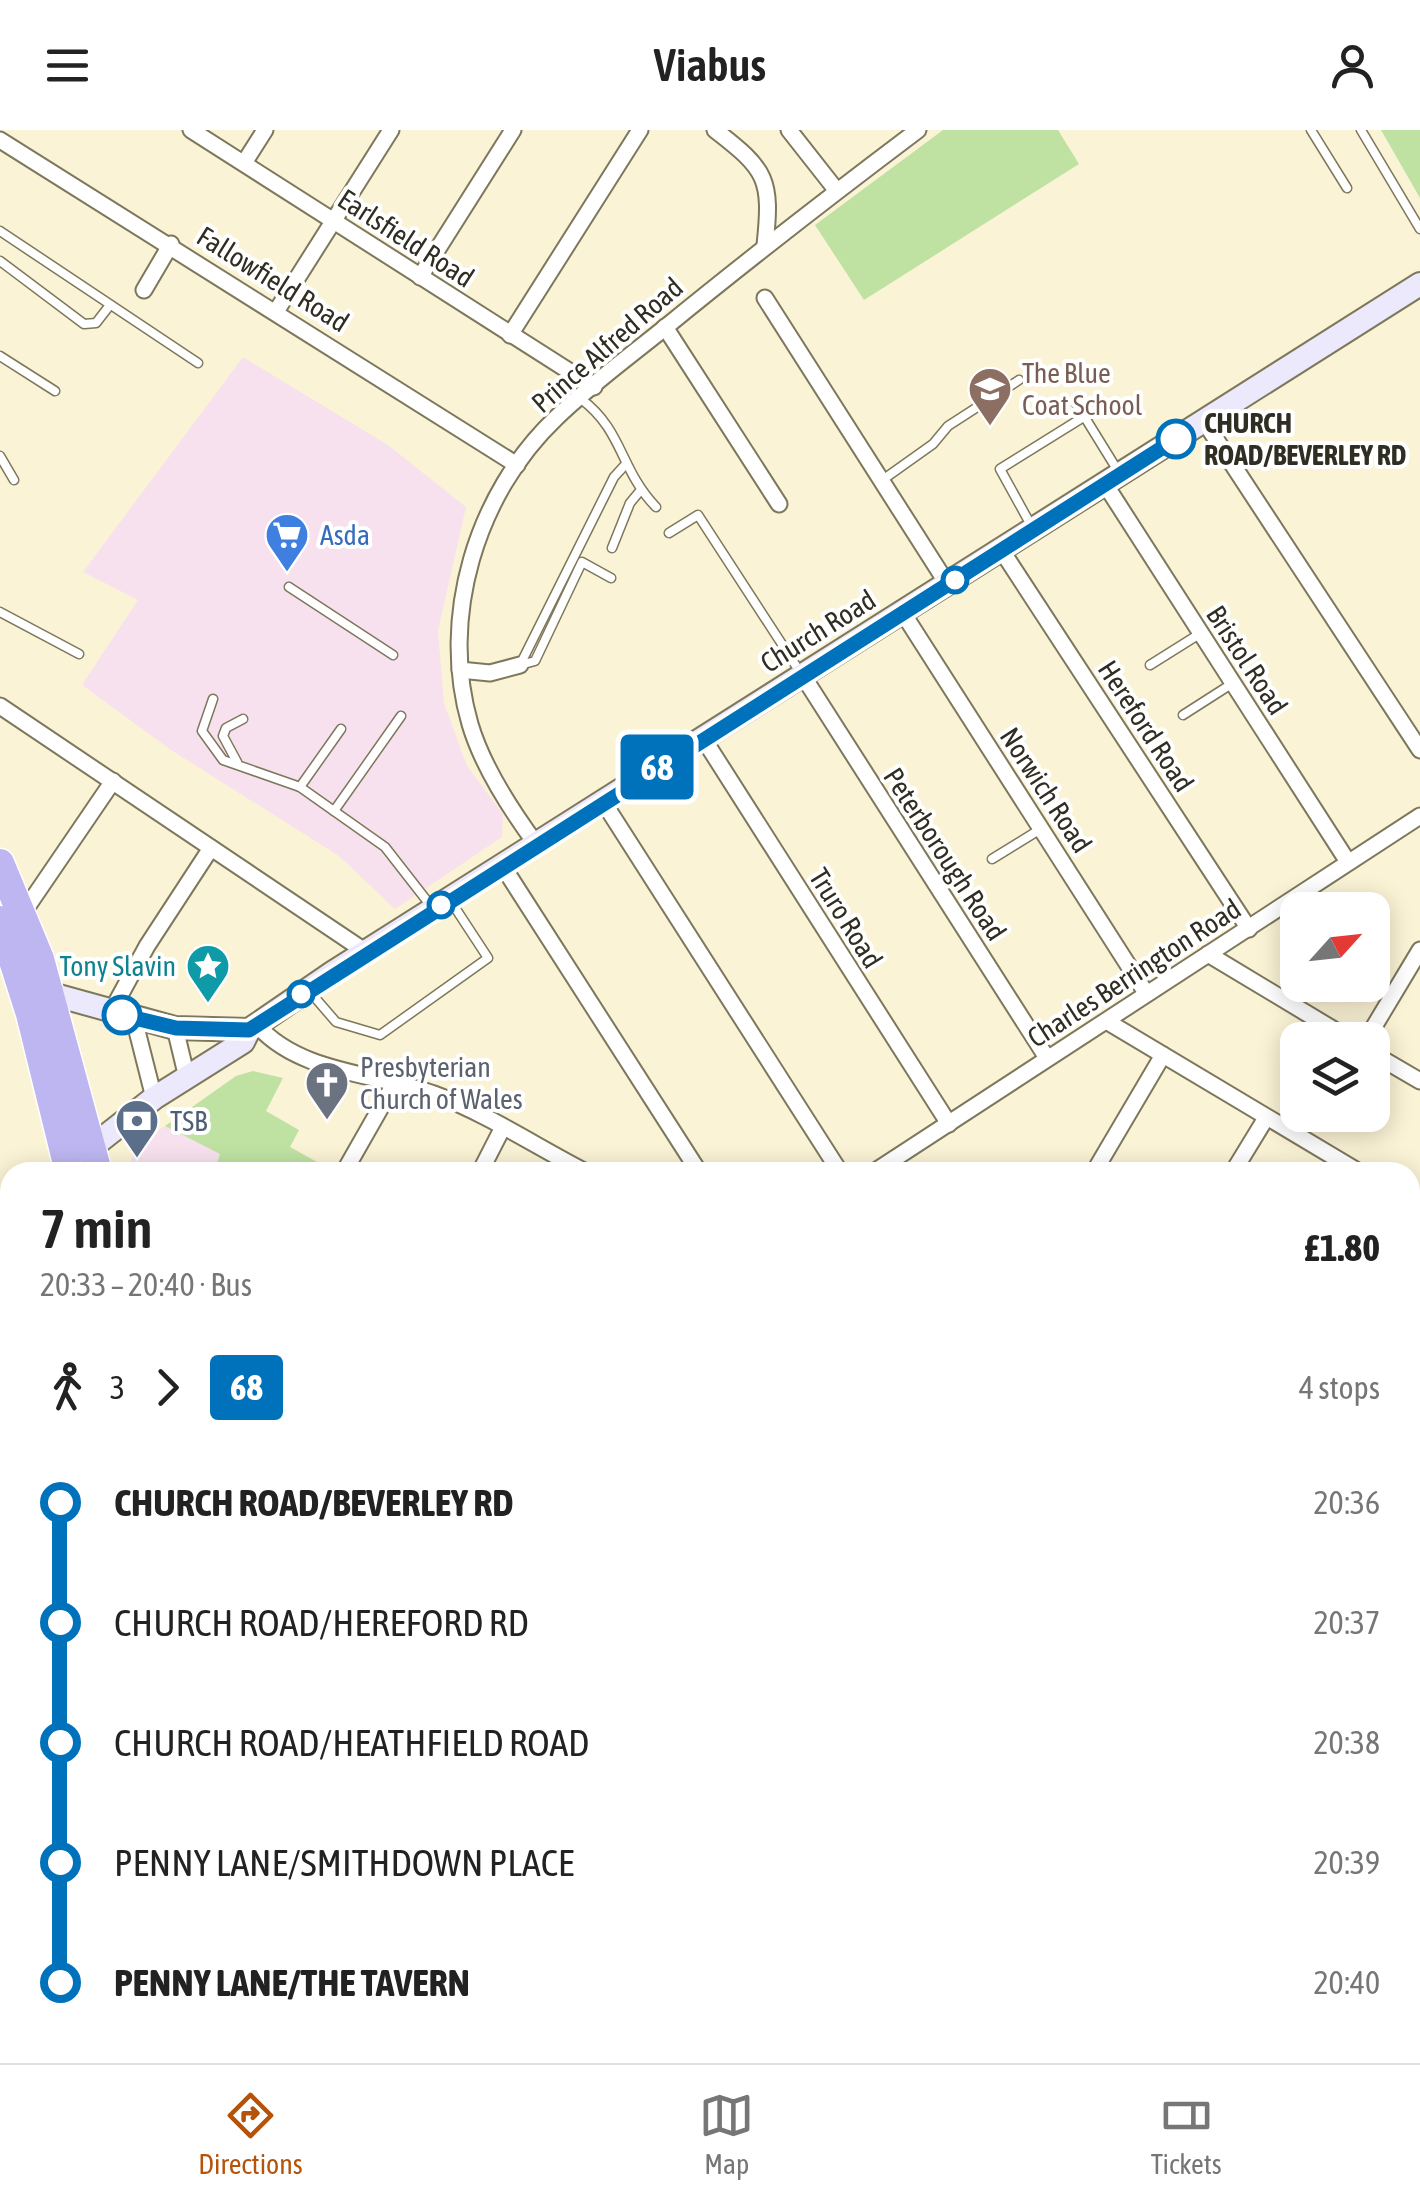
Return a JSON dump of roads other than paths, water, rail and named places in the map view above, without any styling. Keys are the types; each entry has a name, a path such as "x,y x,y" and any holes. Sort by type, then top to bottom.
{"highway":[{"path":"0,863 12,917 54,1012 75,1082 81,1162"},
{"path":"12,917 9,973 54,1012 81,1162"}],"street":[{"path":"0,139 6,130"},
{"name":"Earlsfield Road","path":"190,130 594,386"},
{"path":"244,164 265,130"},
{"path":"277,310 391,130"},
{"path":"420,277 513,130"},
{"path":"510,335 640,130"},
{"path":"715,130 754,160 764,178 769,212 765,244"},
{"path":"789,130 837,191"},
{"name":"Prince Alfred Road","path":"536,844 470,726 460,670 460,611 487,514 517,465 556,418 765,244 918,130"},
{"name":"Fallowfield Road","path":"0,139 277,310 517,465"},
{"path":"144,290 170,244"},
{"name":"Church Road","path":"81,1162 154,1098 242,1042 253,1027 309,989 1420,284"},
{"path":"765,298 948,584"},
{"path":"665,327 779,504"},
{"path":"1204,421 1420,750"},
{"name":"Bristol Road","path":"1113,480 1201,633 1348,862"},
{"name":"Hereford Road","path":"1002,551 1249,929"},
{"name":"Norwich Road","path":"903,613 1146,993"},
{"path":"460,670 490,673 520,665"},
{"name":"Peterborough Road","path":"803,676 1047,1058"},
{"path":"0,706 366,952"},
{"name":"Truro Road","path":"703,738 949,1124"},
{"path":"12,917 113,781"},
{"path":"604,803 834,1162"},
{"name":"Charles Berrington Road","path":"890,1162 1420,816"},
{"path":"154,1098 123,1015 147,946 211,848"},
{"path":"502,866 693,1162"},
{"path":"1377,1022 1420,950"},
{"path":"1208,954 1321,1022"},
{"path":"9,973 54,1012 123,1015 176,1028 253,1027 289,1052 393,1086 434,1094 566,1162"},
{"path":"1108,1022 1342,1162"},
{"path":"176,1028 187,1078"},
{"path":"1100,1162 1163,1055"},
{"path":"1390,1064 1420,1082"},
{"path":"350,1162 393,1086"},
{"path":"1239,1162 1266,1118"},
{"path":"485,1162 502,1129"}],"lane":[{"path":"1310,130 1346,188"},
{"path":"1361,130 1420,229"},
{"path":"0,231 198,363"},
{"path":"0,262 84,324 96,323 110,305"},
{"path":"0,356 55,390"},
{"path":"881,481 932,444 948,426 1020,380"},
{"path":"581,399 606,418 640,491 656,507"},
{"path":"1076,403 1113,480"},
{"path":"1034,530 1000,470 1098,408"},
{"path":"0,456 14,480"},
{"path":"520,665 614,477 625,464"},
{"path":"612,548 630,504 640,491"},
{"path":"668,533 698,515 803,676"},
{"path":"520,665 535,661 582,562 611,578"},
{"path":"289,588 393,655"},
{"path":"0,612 79,654"},
{"path":"1150,665 1201,633"},
{"path":"1183,715 1232,683"},
{"path":"213,699 202,730 212,750 224,760 300,787 385,846 488,958 380,1035 336,1022 309,989"},
{"path":"334,811 401,716"},
{"path":"237,762 223,736 226,728 243,720"},
{"path":"300,787 341,729"},
{"path":"992,859 1041,828"}],"place":[{"name":"The Blue Coat School","path":"990,427"},
{"name":"CHURCH ROAD/BEVERLEY RD","path":"1176,439"},
{"name":"Asda","path":"287,573"},
{"name":"Tony Slavin","path":"208,1004"},
{"name":"Presbyterian Church of Wales","path":"327,1121"},
{"name":"TSB","path":"137,1159"}]}
